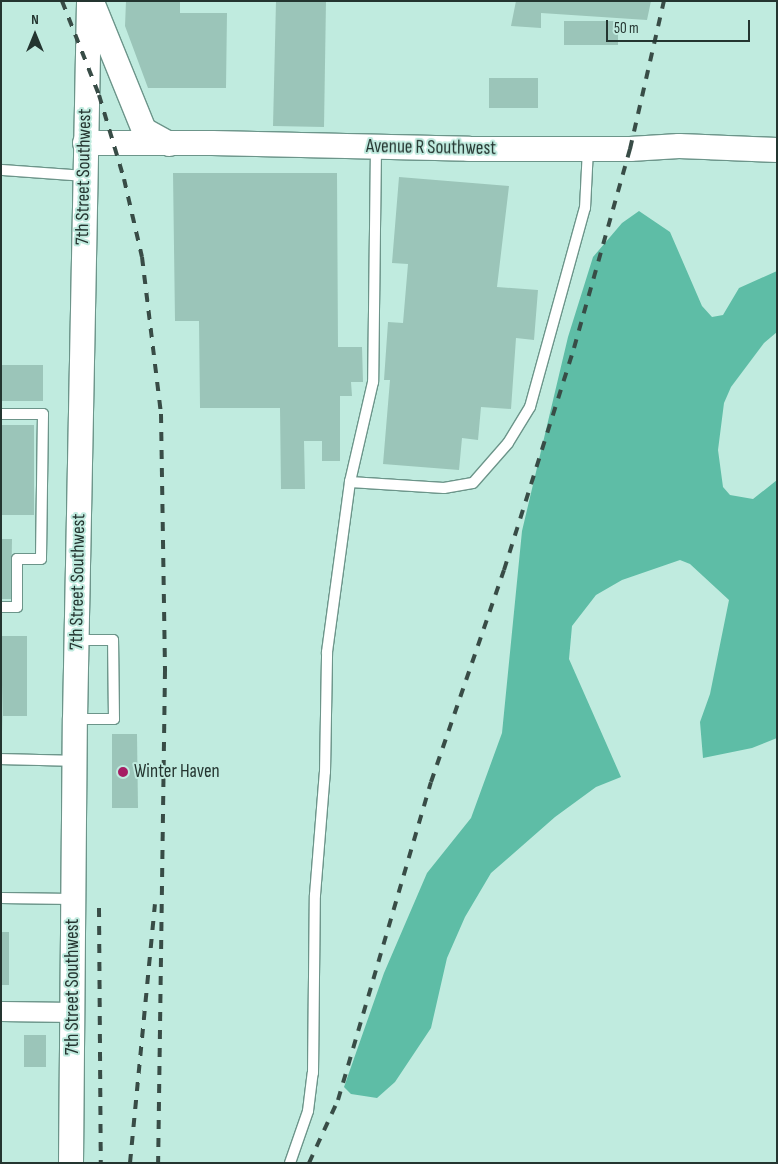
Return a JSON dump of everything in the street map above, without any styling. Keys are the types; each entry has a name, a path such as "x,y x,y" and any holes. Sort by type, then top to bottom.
{"street":[{"name":"7th Street Southwest","path":"71,1163 76,640 84,176 90,1"},
{"path":"90,1 144,130 168,144"},
{"name":"Avenue R Southwest","path":"85,143 588,149 679,146 777,150"},
{"path":"1,1011 73,1012"}],"lane":[{"path":"290,1163 308,1111 313,1073 315,895 325,772 327,652 350,482 373,382 376,147"},
{"path":"350,482 444,488 473,483 508,443 530,407 585,208 588,149"},
{"path":"1,170 84,176"},
{"path":"1,414 43,414 40,559 17,559 17,607 1,607"},
{"path":"75,719 114,720 113,640 76,640"},
{"path":"1,759 75,761"},
{"path":"1,898 73,899"}],"green space":[{"path":"639,211 670,232 702,306 712,317 723,315 739,288 777,271 777,332 764,343 731,387 724,403 718,450 723,487 730,495 753,499 777,480 777,738 752,748 703,758 700,722 710,694 729,600 690,564 680,560 622,580 596,595 572,626 569,659 621,777 596,787 555,817 491,873 465,917 447,958 431,1028 395,1082 377,1098 351,1094 344,1087 384,973 427,873 471,818 502,733 522,531 568,337 593,257 622,223"}],"building":[{"path":"126,1 180,1 180,13 227,13 226,88 148,88 125,26"},
{"path":"276,1 326,1 324,127 273,126"},
{"path":"516,1 651,1 647,20 541,13 541,28 511,26"},
{"path":"564,21 618,21 618,45 564,45"},
{"path":"489,78 538,78 538,108 489,108"},
{"path":"173,173 337,173 338,347 362,347 363,382 351,382 352,396 340,396 340,461 322,461 322,441 304,441 305,489 281,489 280,408 200,408 199,321 175,321"},
{"path":"399,177 509,186 497,287 538,290 534,340 516,338 511,409 481,407 478,440 462,438 459,470 383,464 390,380 384,380 388,322 403,323 408,264 392,263"},
{"path":"1,365 43,365 43,401 1,401"},
{"path":"1,425 34,425 34,515 1,515"},
{"path":"1,539 12,539 11,599 1,599"},
{"path":"1,636 27,636 27,716 3,716 3,733"},
{"path":"112,734 137,734 138,808 112,808"},
{"path":"1,932 9,932 9,985 1,985"},
{"path":"24,1035 46,1035 46,1067 24,1067"}],"railway":[{"path":"62,1 99,95 124,179 142,257 161,414 165,670 158,1163"},
{"path":"309,1163 338,1100 431,782 504,570 574,348 630,149 664,1"},
{"path":"130,1163 155,904"},
{"path":"99,908 101,1163"}],"place":[{"name":"Winter Haven","path":"123,772"}]}
